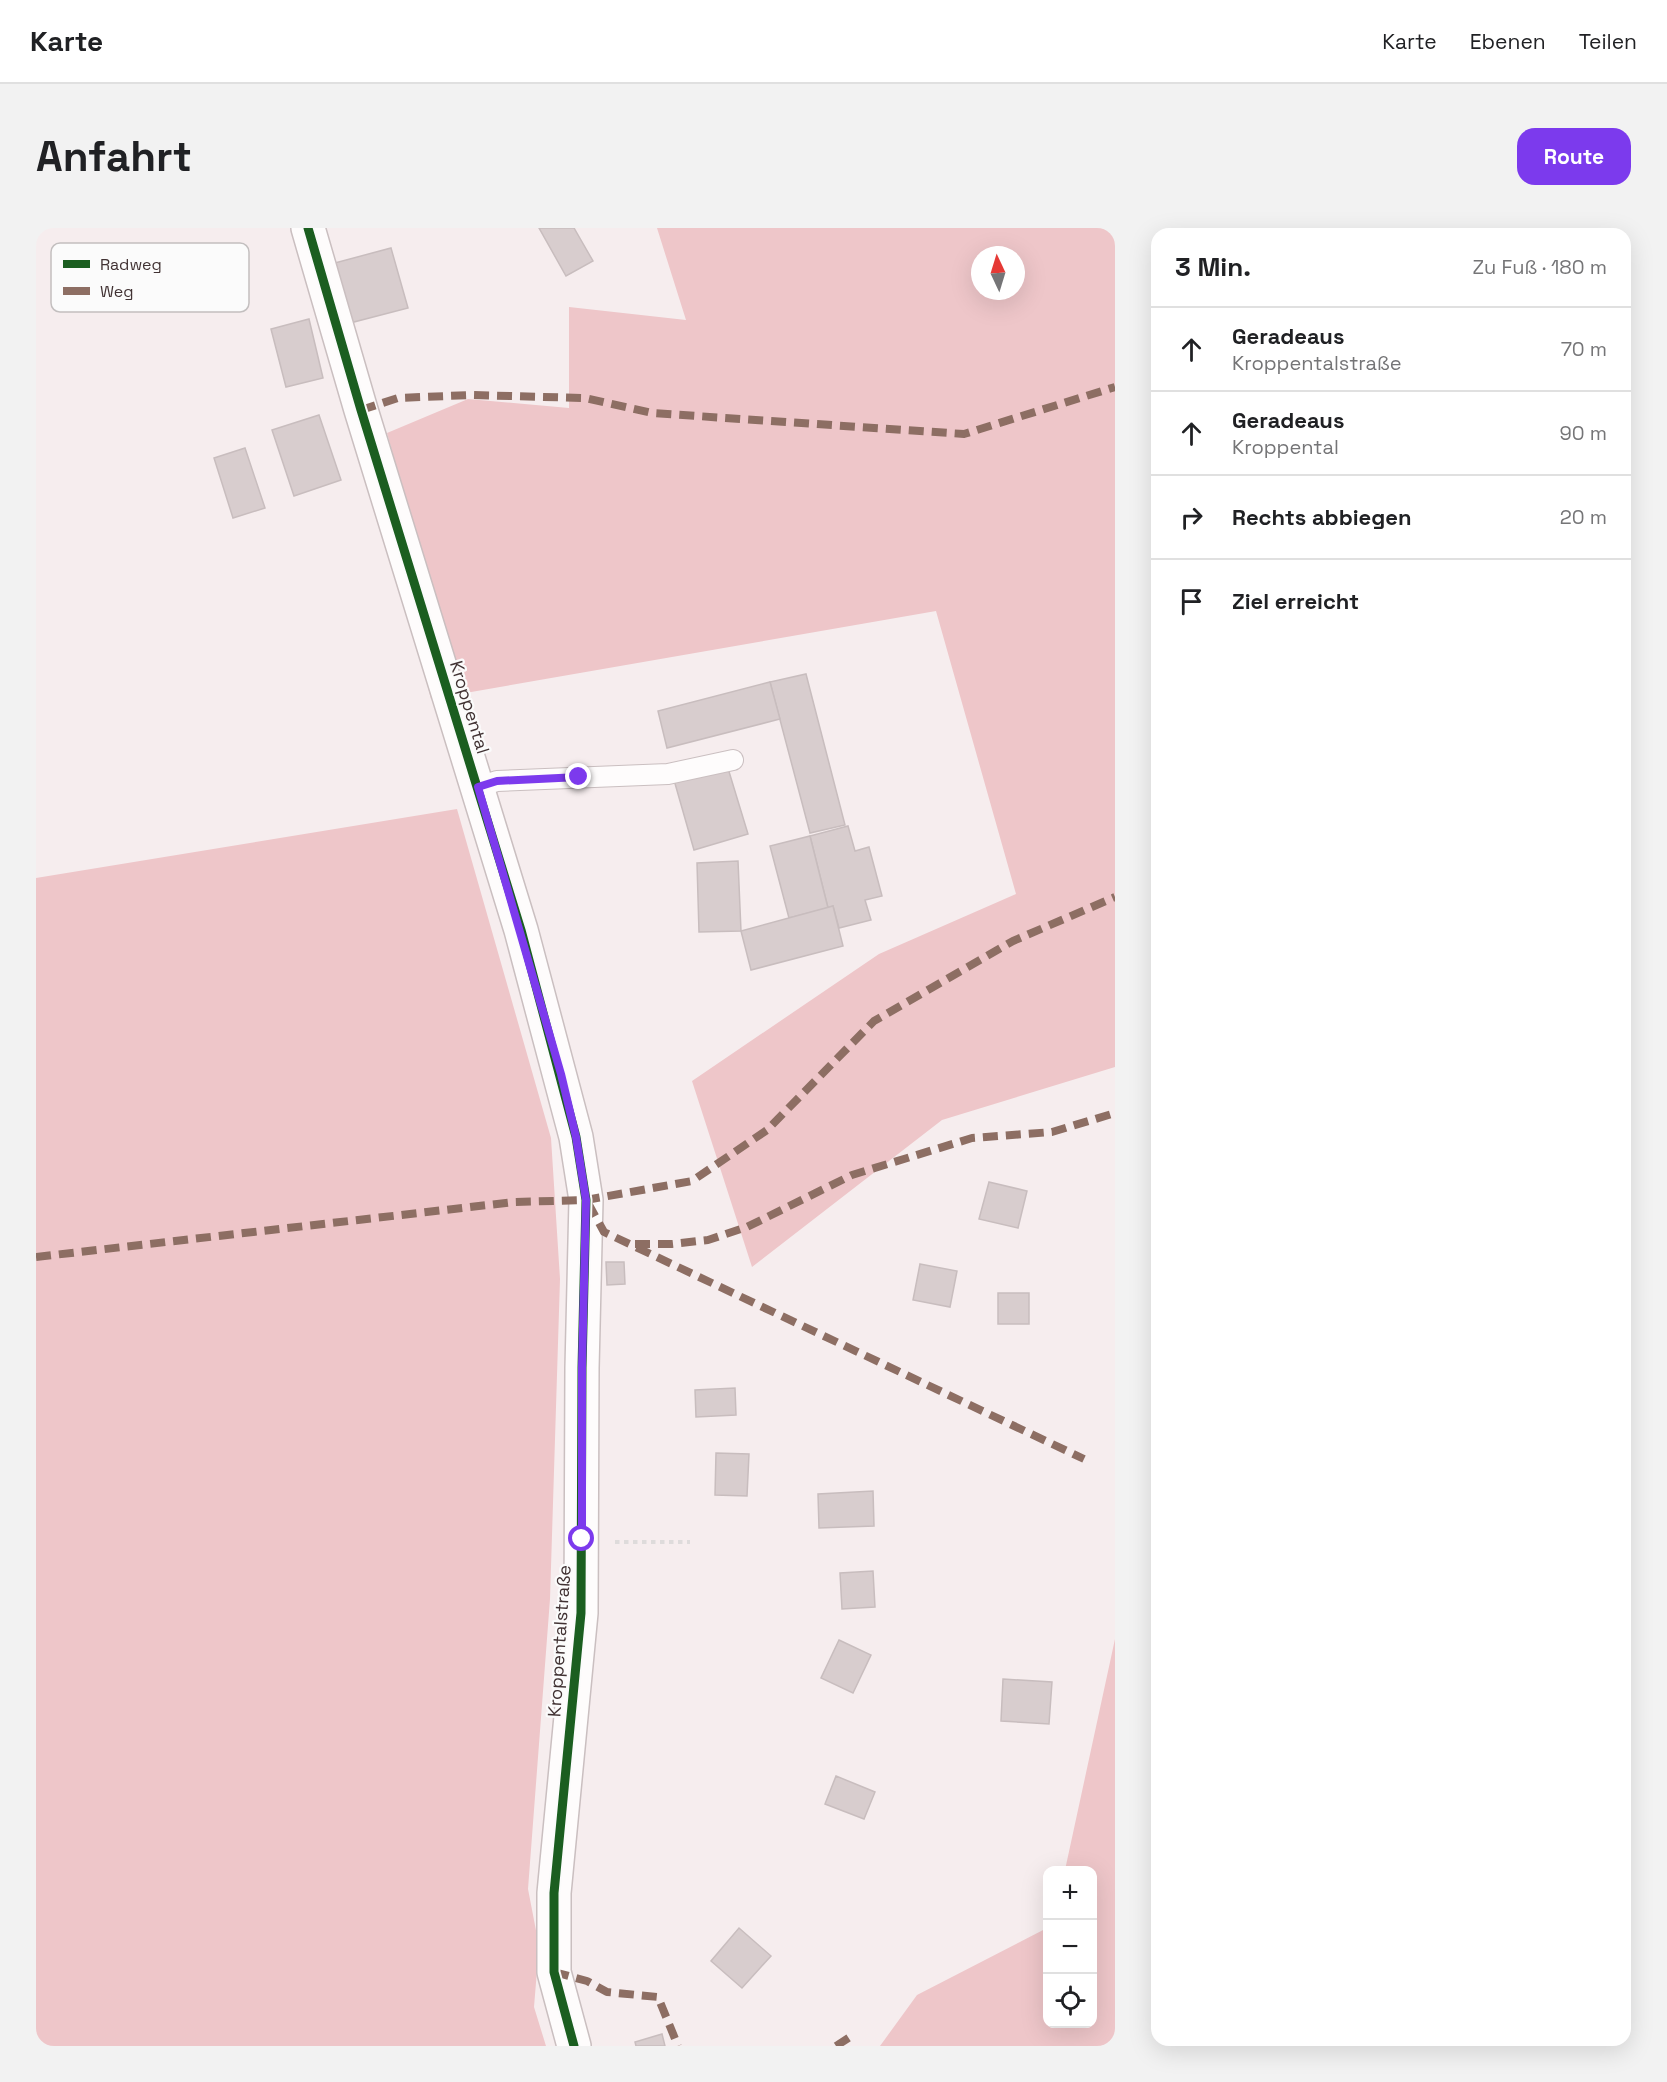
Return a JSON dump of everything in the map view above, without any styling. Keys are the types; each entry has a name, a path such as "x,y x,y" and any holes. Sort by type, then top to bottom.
{"street":[{"name":"Kroppental","path":"308,228 361,410 478,787 561,1074 576,1137 586,1200"},
{"name":"Kroppentalstraße","path":"574,2046 554,1972 554,1893 581,1613 582,1368 586,1200"}],"lane":[{"path":"478,787 497,781 668,774 733,760"}],"path":[{"path":"628,1542 690,1542"}],"shaded area":[{"path":"657,228 1115,228 1115,1067 942,1120 752,1267 692,1081 879,954 1016,894 936,611 431,699 388,531 411,521 387,433 468,399 569,408 569,307 686,320"},
{"path":"457,809 551,1138 560,1279 550,1599 528,1889 539,1946 534,2007 546,2046 36,2046 36,878"},
{"path":"1115,1639 1115,2046 880,2046 917,1995 1043,1930 1043,2028 1097,2028 1097,1866 1066,1866"}],"building":[{"path":"539,228 574,228 593,261 566,276"},
{"path":"391,248 408,308 350,323 331,264"},
{"path":"309,319 323,378 286,387 271,329"},
{"path":"319,415 341,480 294,496 272,430"},
{"path":"245,448 265,508 233,518 214,458"},
{"path":"806,674 845,825 810,833 770,682"},
{"path":"770,682 780,719 667,748 658,711"},
{"path":"727,765 748,834 694,850 674,780"},
{"path":"848,826 855,851 869,847 882,896 865,900 871,920 839,928 833,906 828,908 810,836"},
{"path":"810,836 828,908 789,918 770,846"},
{"path":"738,861 741,931 699,932 697,863"},
{"path":"833,906 843,946 751,970 741,931"},
{"path":"989,1182 1027,1191 1018,1228 979,1219"},
{"path":"606,1262 624,1262 625,1284 607,1285"},
{"path":"920,1264 957,1271 950,1307 913,1300"},
{"path":"998,1293 1029,1293 1029,1324 998,1324"},
{"path":"735,1388 736,1415 696,1417 695,1390"},
{"path":"716,1453 749,1454 747,1496 715,1495"},
{"path":"873,1491 874,1526 819,1528 818,1494"},
{"path":"873,1571 875,1607 842,1609 840,1573"},
{"path":"839,1640 871,1655 853,1693 821,1678"},
{"path":"1003,1679 1052,1682 1049,1724 1001,1721"},
{"path":"836,1776 875,1792 864,1819 825,1804"},
{"path":"739,1928 771,1956 742,1988 711,1961"},
{"path":"662,2034 665,2046 636,2046 635,2042"}],"marked path":[{"path":"361,410 398,398 472,395 585,398 652,413 964,434 1115,387"},
{"path":"36,1257 514,1202 586,1200 692,1181 767,1130 874,1021 1013,941 1115,897"},
{"path":"635,1244 672,1244 708,1240 747,1227 852,1175 972,1138 1052,1132 1115,1113"},
{"path":"588,1203 604,1232 1084,1459"},
{"path":"554,1972 587,1981 607,1992 658,1997 678,2046"},
{"path":"836,2046 853,2035"}],"cycle path":[{"path":"308,228 361,410 521,930 576,1137 586,1200 582,1368 581,1613 554,1893 554,1972 574,2046"}],"route":[{"path":"579,777 497,781 478,787 561,1074 576,1137 586,1200 582,1368 582,1539"}]}
